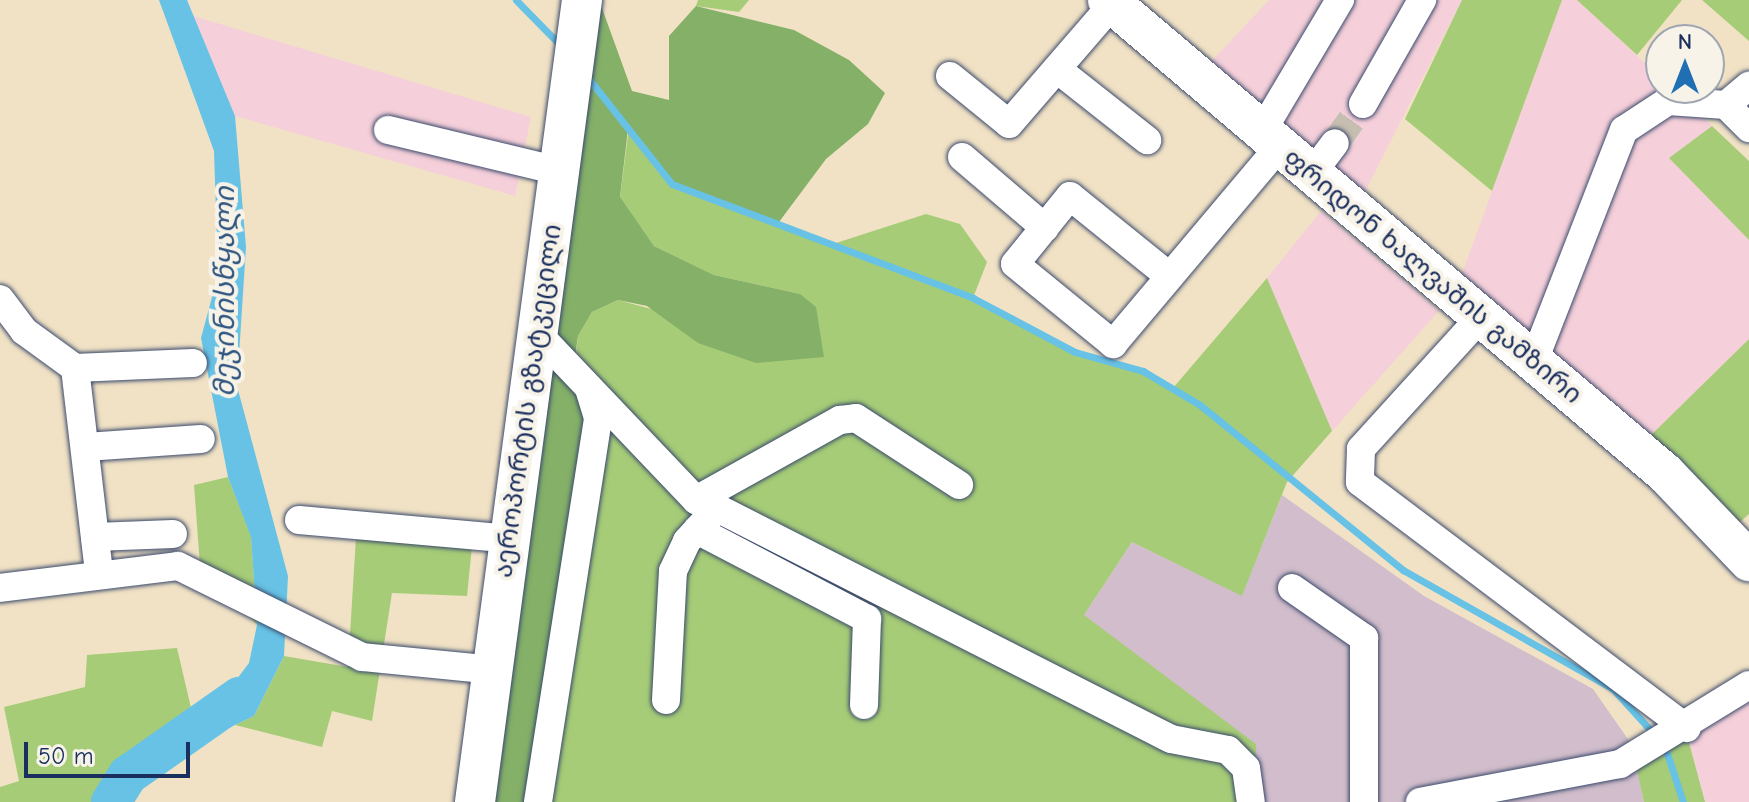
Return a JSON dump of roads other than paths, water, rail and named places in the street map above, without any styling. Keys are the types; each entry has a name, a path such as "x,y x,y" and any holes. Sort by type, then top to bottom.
{"highway":[{"name":"ფრიდონ ხალვაშის გამზირი","path":"1112,1 1310,176 1665,473 1749,561"},
{"name":"აეროპორტის გზატკეცილი","path":"475,802 537,333 571,8"},
{"name":"აეროპორტის გზატკეცილი","path":"457,802 542,167 561,96"}],"street":[{"path":"1169,276 1070,196 1015,264 1113,344 1169,276 1269,140 1340,0"},
{"path":"1363,104 1422,0"},
{"path":"950,76 1009,124 1112,1"},
{"path":"1057,69 1147,140"},
{"path":"1726,105 1749,86"},
{"path":"1533,363 1624,130 1668,101 1726,105 1749,128"},
{"path":"388,130 542,167"},
{"path":"1310,176 1335,143"},
{"path":"962,157 1045,228"},
{"path":"0,299 24,331 75,368 193,363"},
{"path":"1480,318 1361,449 1360,482 1687,728"},
{"path":"537,333 706,504 1171,739 1228,750 1246,768 1251,802"},
{"path":"75,368 99,571"},
{"path":"538,802 598,418 589,388"},
{"path":"666,700 673,571 697,530 706,504 840,420 856,418 959,485"},
{"path":"86,447 201,439"},
{"path":"299,520 491,537"},
{"path":"697,530 867,619 864,705"},
{"path":"95,537 173,534"},
{"path":"0,588 99,571 178,566 312,638 362,657 475,668"},
{"path":"1292,588 1364,638 1364,802"},
{"path":"1427,801 1638,756 1687,728 1749,685"}],"water":[{"path":"159,0 187,0 235,116 246,247 237,386 288,576 284,656 254,716 199,742 193,717 221,700 249,663 257,625 251,537 228,477 201,338 218,275 214,151"}],"waterway":[{"path":"516,0 562,47"},
{"path":"585,74 672,184 973,298 1075,352 1143,371 1200,405 1403,570 1613,689 1655,735"},
{"name":"მეჯინისწყალი","path":"111,802 128,775 239,697"},
{"path":"1664,744 1683,802"}],"tunnel":[{"path":"1335,143 1363,104"}]}
